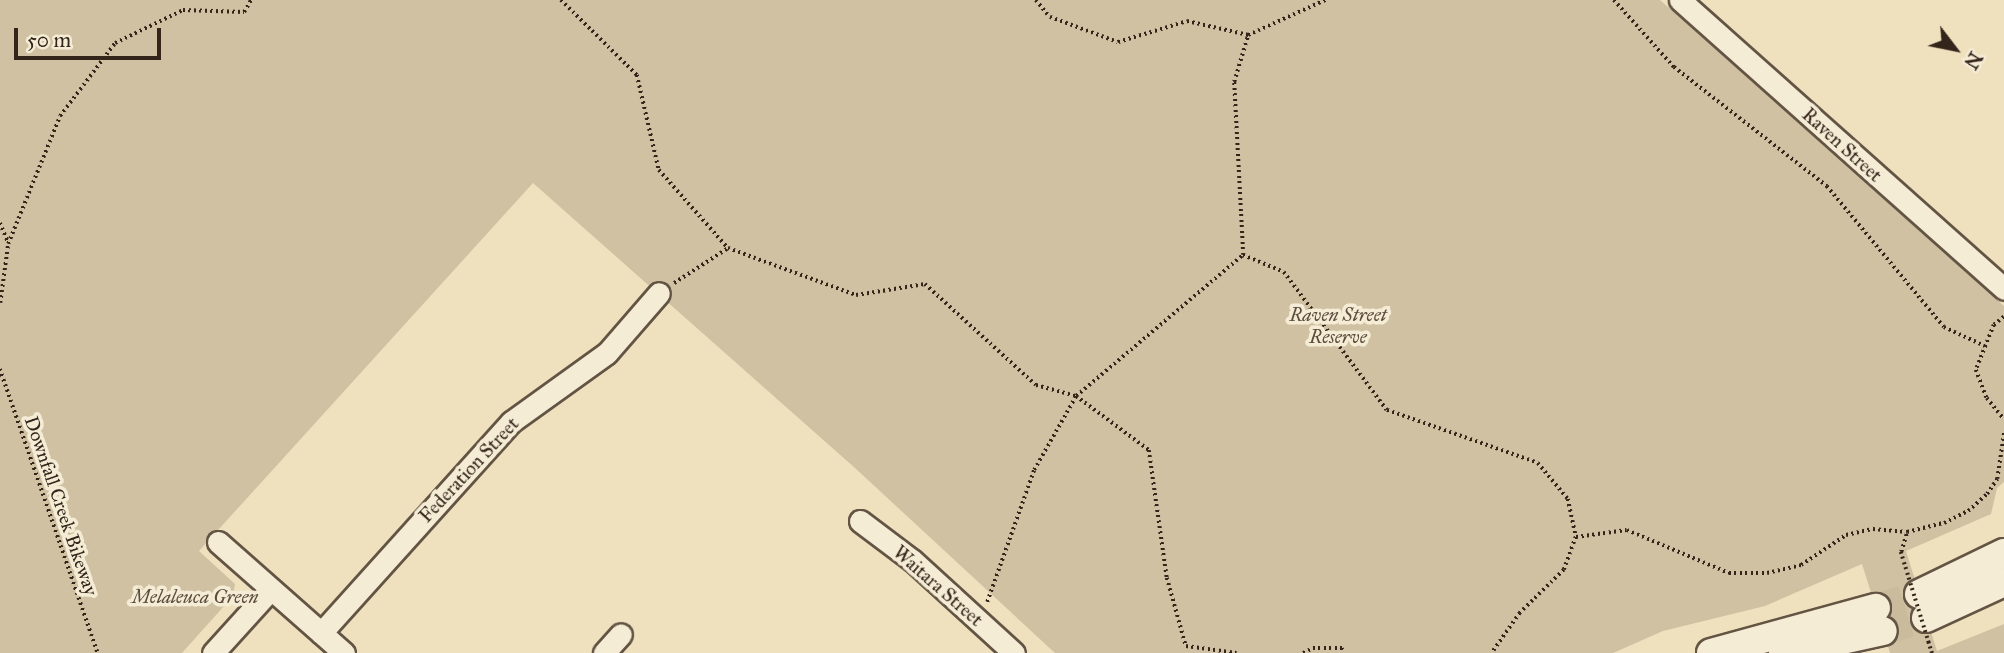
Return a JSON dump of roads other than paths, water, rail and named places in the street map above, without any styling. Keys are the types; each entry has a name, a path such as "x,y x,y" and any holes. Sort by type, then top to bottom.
{"main road":[{"path":"2004,553 1923,606 2004,582"},
{"path":"1712,653 1880,620 1783,653"}],"street":[{"name":"Raven Street","path":"1680,0 2004,289"},
{"name":"Federation Street","path":"321,633 511,422 607,353 659,293"},
{"name":"Waitara Street","path":"860,521 912,560 1014,653"},
{"path":"218,542 344,653"},
{"path":"213,653 271,589"},
{"path":"604,653 621,634"}],"tunnel":[{"path":"1876,608 1919,594"},
{"path":"1883,631 1926,618"}],"park label":[{"name":"Raven Street Reserve","path":"1338,326"},
{"name":"Melaleuca Green","path":"195,597"}]}
